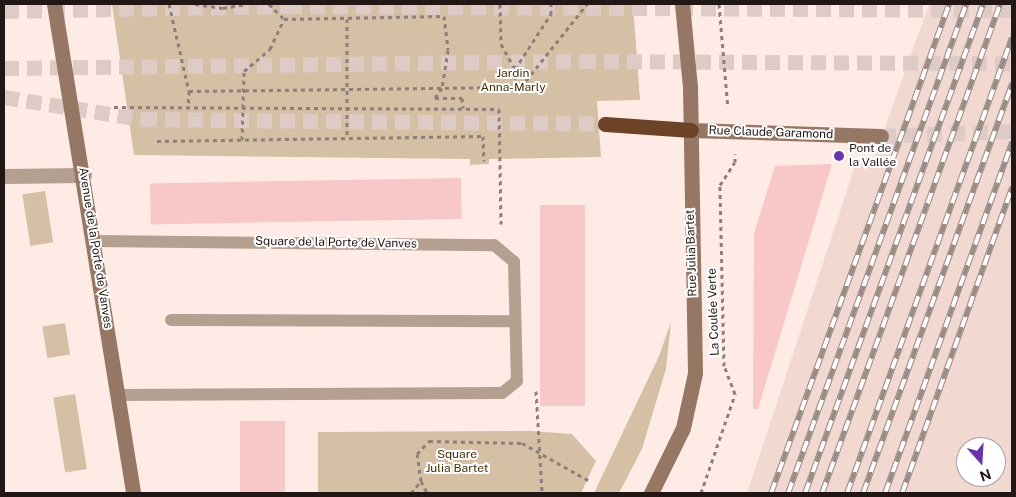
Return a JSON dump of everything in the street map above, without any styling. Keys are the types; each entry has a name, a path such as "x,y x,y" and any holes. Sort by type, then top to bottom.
{"highway":[{"path":"605,124 691,130"}],"street":[{"name":"Avenue de la Porte de Vanves","path":"54,4 84,175 133,493"},
{"name":"Rue Julia Bartet","path":"651,493 683,428 695,373 691,130 682,4"},
{"name":"Rue Claude Garamond","path":"691,130 882,136"},
{"path":"4,176 84,175"}],"lane":[{"name":"Square de la Porte de Vanves","path":"94,241 494,245 514,262 517,381 502,393 118,395"},
{"path":"171,320 515,321"}],"path":[{"path":"169,4 189,91 188,108"},
{"path":"195,4 223,8 244,4"},
{"path":"269,4 284,19 444,16 448,50 442,88 435,98 462,98 463,108"},
{"path":"500,4 501,44 515,69 516,87"},
{"path":"515,69 551,14 551,4"},
{"path":"189,91 522,87 587,4"},
{"path":"719,4 728,117"},
{"path":"242,140 244,71 270,49 284,19"},
{"path":"347,19 347,138"},
{"path":"114,107 499,109 499,159"},
{"path":"157,141 483,136 484,161"},
{"name":"La Coulée Verte","path":"701,493 735,394 724,366 720,185 736,157"},
{"path":"538,433 542,493"},
{"path":"428,493 422,481 417,454 429,441 522,443 540,456 588,480"},
{"path":"410,493 422,481"}],"shaded area":[{"path":"929,4 1012,4 1012,493 747,493 855,166 874,158"}],"green space":[{"name":"Jardin Anna-Marly","path":"112,4 633,4 640,100 597,101 601,157 489,159 489,164 470,165 470,159 134,155"},
{"path":"45,191 53,242 30,246 22,195"},
{"path":"671,322 666,369 642,449 619,493 594,493 659,356"},
{"path":"65,323 70,355 47,358 42,327"},
{"path":"75,394 87,469 65,473 53,397"},
{"name":"Square Julia Bartet","path":"530,431 572,434 596,461 581,493 318,493 318,432"}],"building":[{"path":"832,164 758,409 753,409 754,233 775,166"},
{"path":"461,178 462,219 151,224 150,183"},
{"path":"540,205 585,205 585,406 540,406"},
{"path":"240,421 285,421 285,493 240,493"}],"tunnel":[{"path":"4,11 287,6 1012,10"},
{"path":"4,68 581,61 1012,63"},
{"path":"4,97 142,119 605,124"},
{"path":"881,136 1012,131"}],"railway":[{"path":"771,493 949,4"},
{"path":"788,493 966,4"},
{"path":"805,493 983,4"},
{"path":"822,493 1000,4"},
{"path":"847,493 1012,38"},
{"path":"863,493 1012,83"},
{"path":"885,493 1012,142"},
{"path":"902,493 1012,187"}],"place":[{"name":"Pont de la Vallée","path":"839,156"}]}
